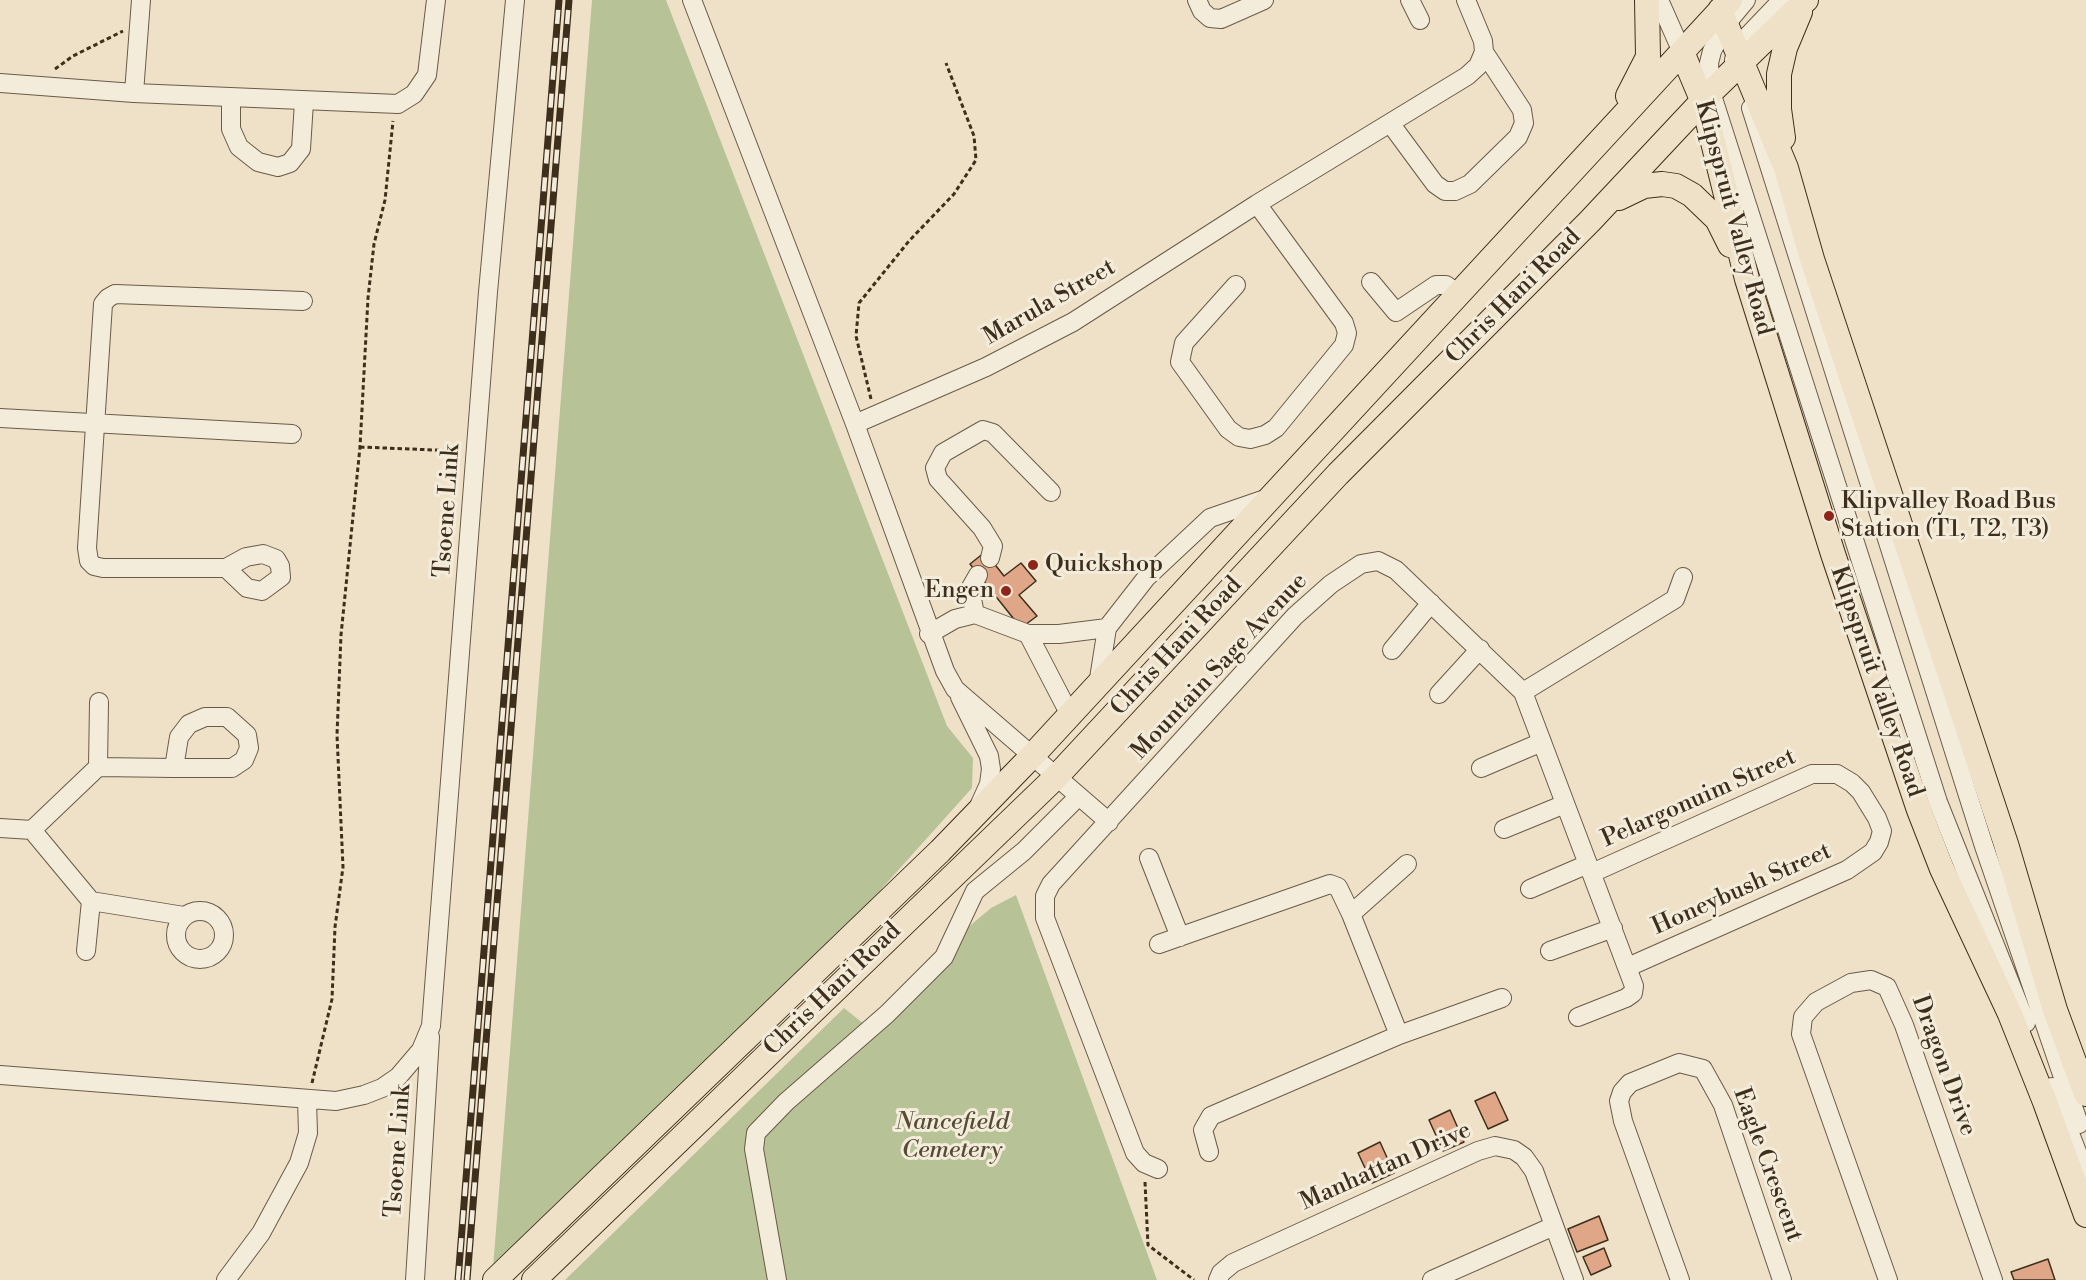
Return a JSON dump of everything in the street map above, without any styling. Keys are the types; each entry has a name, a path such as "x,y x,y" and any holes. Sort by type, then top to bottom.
{"main road":[{"path":"1607,131 1640,78 1648,57 1647,0"},
{"path":"1786,168 1779,109 1779,74 1797,1"},
{"name":"Chris Hani Road","path":"534,1280 1056,777 1338,474 1590,221 1707,97 1738,60 1797,1"},
{"name":"Chris Hani Road","path":"496,1280 976,814 1032,756 1723,8"},
{"name":"Klipspruit Valley Road","path":"1723,8 1738,60 1786,168 1812,259 2003,834 2055,1010 2086,1094"},
{"name":"Klipspruit Valley Road","path":"1682,52 1707,97 1747,279 1837,566 1919,810 1942,869 2010,1014 2086,1215"},
{"path":"1590,221 1626,193 1662,184 1677,186 1692,195 1717,219 1747,279"}],"street":[{"path":"134,93 141,0"},
{"path":"0,83 134,93 394,105 414,94 427,75 436,0"},
{"name":"Tsoene Link","path":"415,1280 431,1026 476,451 515,0"},
{"path":"692,0 855,424 930,634 989,756 991,769 989,784 976,814"},
{"path":"1197,0 1202,11 1210,18 1221,19 1264,0"},
{"path":"1410,0 1420,20"},
{"path":"1390,123 1435,184 1445,191 1470,184 1518,137 1524,123 1522,110 1484,52 1483,41 1466,0"},
{"name":"Klipspruit Valley Road","path":"1659,0 1682,52"},
{"name":"Chris Hani Road","path":"1723,8 1746,0"},
{"name":"Klipspruit Valley Road","path":"1723,8 1709,63 1707,97 1938,802 2086,1175"},
{"name":"Marula Street","path":"855,424 986,367 1073,321 1257,204 1467,76 1478,66 1484,52"},
{"name":"Klipspruit Valley Road","path":"1738,60 1748,101 1984,846 2086,1142"},
{"path":"231,98 231,129 235,141 252,159 272,166 287,165 300,154 303,145 304,102"},
{"path":"1236,285 1184,343 1180,362 1228,429 1239,437 1250,439 1265,435 1276,428 1344,345 1347,333 1344,323 1257,204"},
{"path":"1371,282 1396,312 1436,285 1446,285 1458,294"},
{"path":"226,568 103,568 91,564 87,548 103,306 111,295 303,301"},
{"path":"0,418 292,434"},
{"path":"990,558 993,546 982,528 938,479 935,468 943,453 983,430 993,433 1051,492"},
{"path":"1098,685 1107,628 1146,578 1210,518 1271,497"},
{"name":"Mountain Sage Avenue","path":"1151,1166 1135,1153 1045,918 1044,907 1051,884 1294,616 1353,568 1378,561 1396,570 1431,603"},
{"path":"975,614 970,589 978,575"},
{"path":"1522,692 1675,599 1683,577"},
{"path":"1392,650 1431,603 1522,692 1634,986 1633,993 1626,998 1578,1017"},
{"path":"930,634 955,619 975,614 1028,634 1059,634 1107,628"},
{"path":"1028,634 1070,715"},
{"path":"1439,694 1480,649"},
{"path":"955,689 1109,822"},
{"path":"98,767 99,702"},
{"path":"1481,768 1542,741"},
{"path":"32,830 98,767 174,768"},
{"name":"Pelargonuim Street","path":"1590,868 1812,774 1826,773 1838,774 1852,783 1861,792 1877,818 1882,831 1873,852"},
{"path":"777,1280 754,1149 756,1133 786,1102 887,1014 944,957 975,891 1024,851 1079,796"},
{"path":"1504,829 1565,804"},
{"path":"0,828 32,830 91,901 184,916"},
{"name":"Honeybush Street","path":"1628,967 1847,870 1873,852"},
{"path":"1149,858 1180,937"},
{"path":"1351,914 1407,864"},
{"path":"1530,889 1590,868"},
{"path":"1159,944 1329,884 1338,887 1399,1035"},
{"path":"86,951 91,901"},
{"path":"1550,951 1613,928"},
{"name":"Dragon Drive","path":"1888,1280 1801,1034 1803,1017 1816,1002 1851,983 1871,980 1887,987 1904,1025 1993,1280"},
{"path":"1209,1152 1203,1131 1211,1116 1399,1035 1502,998"},
{"name":"Tsoene Link","path":"307,1100 336,1101 364,1095 398,1077 421,1050 431,1026"},
{"name":"Eagle Crescent","path":"1680,1280 1623,1121 1619,1101 1622,1092 1630,1083 1679,1063 1703,1069 1723,1106 1782,1280"},
{"path":"0,1075 307,1100 308,1133 299,1163 261,1233 226,1280"},
{"name":"Manhattan Drive","path":"1218,1280 1221,1273 1233,1263 1478,1151 1495,1146 1514,1150 1524,1157 1534,1171 1574,1280"},
{"path":"1432,1280 1554,1226"}],"path":[{"path":"32,85 73,56 140,24"},
{"path":"876,416 856,336 859,303 909,241 954,194 976,160 974,136 946,63"},
{"path":"307,1100 322,1048 332,999 335,927 343,867 337,735 341,635 360,447 368,298 374,243 385,200 394,105"},
{"path":"360,447 476,451"},
{"path":"1151,1166 1148,1245 1194,1280"}],"green space":[{"path":"592,0 666,0 947,726 973,758 972,788 866,906 493,1268"},
{"name":"Nancefield Cemetery","path":"1016,895 1157,1280 565,1280 844,1008 864,1024 935,955 991,908"}],"building":[{"path":"985,552 1004,576 1021,563 1036,581 1019,595 1037,616 1021,628 970,564"},
{"path":"1495,1092 1508,1120 1488,1129 1475,1101"},
{"path":"1450,1110 1464,1142 1443,1151 1429,1120"},
{"path":"1380,1142 1394,1173 1372,1183 1358,1153"},
{"path":"1599,1216 1608,1240 1577,1252 1568,1229"},
{"path":"1604,1248 1611,1266 1591,1275 1583,1257"},
{"path":"2048,1259 2055,1280 2014,1280 2011,1272"}],"railway":[{"path":"458,1280 559,0"},
{"path":"467,1280 569,0"}],"place":[{"name":"Klipvalley Road Bus Station (T1, T2, T3)","path":"1829,516"},
{"name":"Quickshop","path":"1033,565"},
{"name":"Engen","path":"1006,591"}]}
